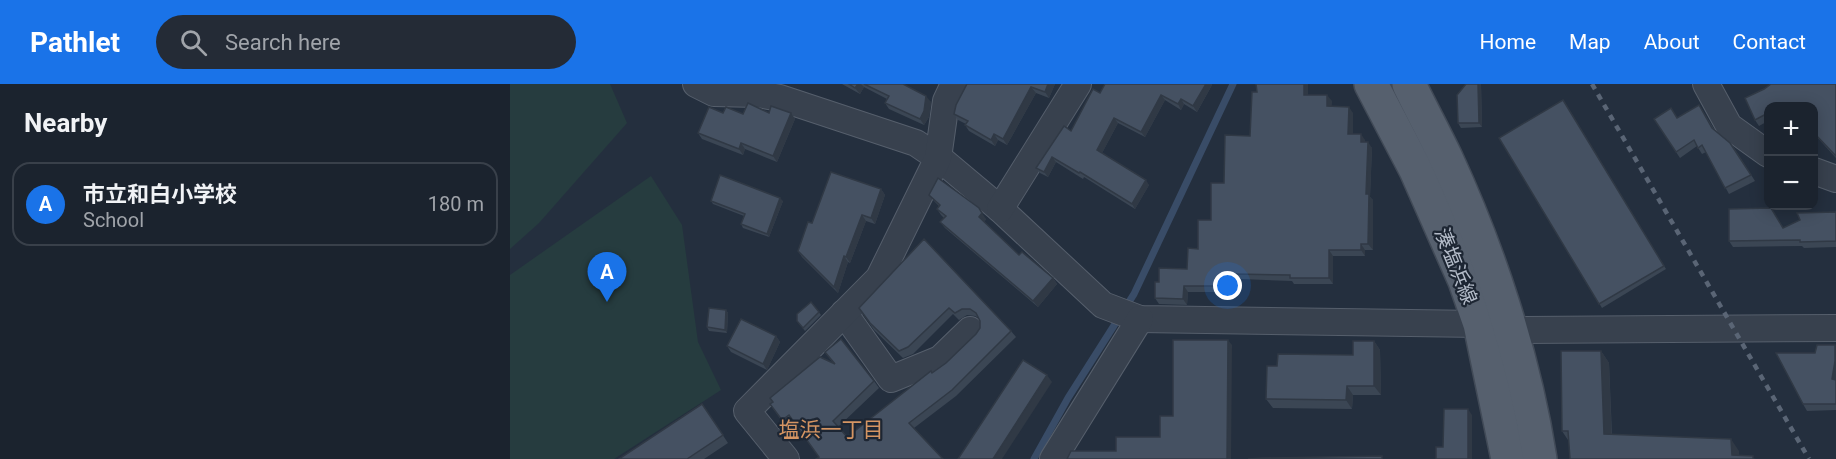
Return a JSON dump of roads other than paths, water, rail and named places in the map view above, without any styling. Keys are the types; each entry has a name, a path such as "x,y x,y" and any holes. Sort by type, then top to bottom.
{"main road":[{"name":"湊塩浜線","path":"1371,84 1416,170 1465,281 1495,327 1534,419 1540,459"},
{"name":"湊塩浜線","path":"1408,84 1446,158 1472,219 1495,327 1508,459"}],"street":[{"path":"696,84 714,93 758,94 780,99 916,143 1000,209 1103,305 1140,319 1495,327 1836,328"},
{"path":"786,459 747,411 879,278 938,158 946,102 954,84"},
{"path":"1000,209 1078,84"},
{"path":"1706,84 1730,126 1764,151"},
{"path":"1818,173 1836,180"},
{"path":"844,313 891,379 940,359 970,330"},
{"path":"1053,459 1140,319"}],"waterway":[{"path":"1034,459 1068,398 1134,294 1233,84"}],"railway":[{"path":"1592,84 1809,459"}],"place":[{"name":"市立和白小学校","path":"607,302"}],"district":[{"name":"塩浜一丁目","path":"831,430"}]}
